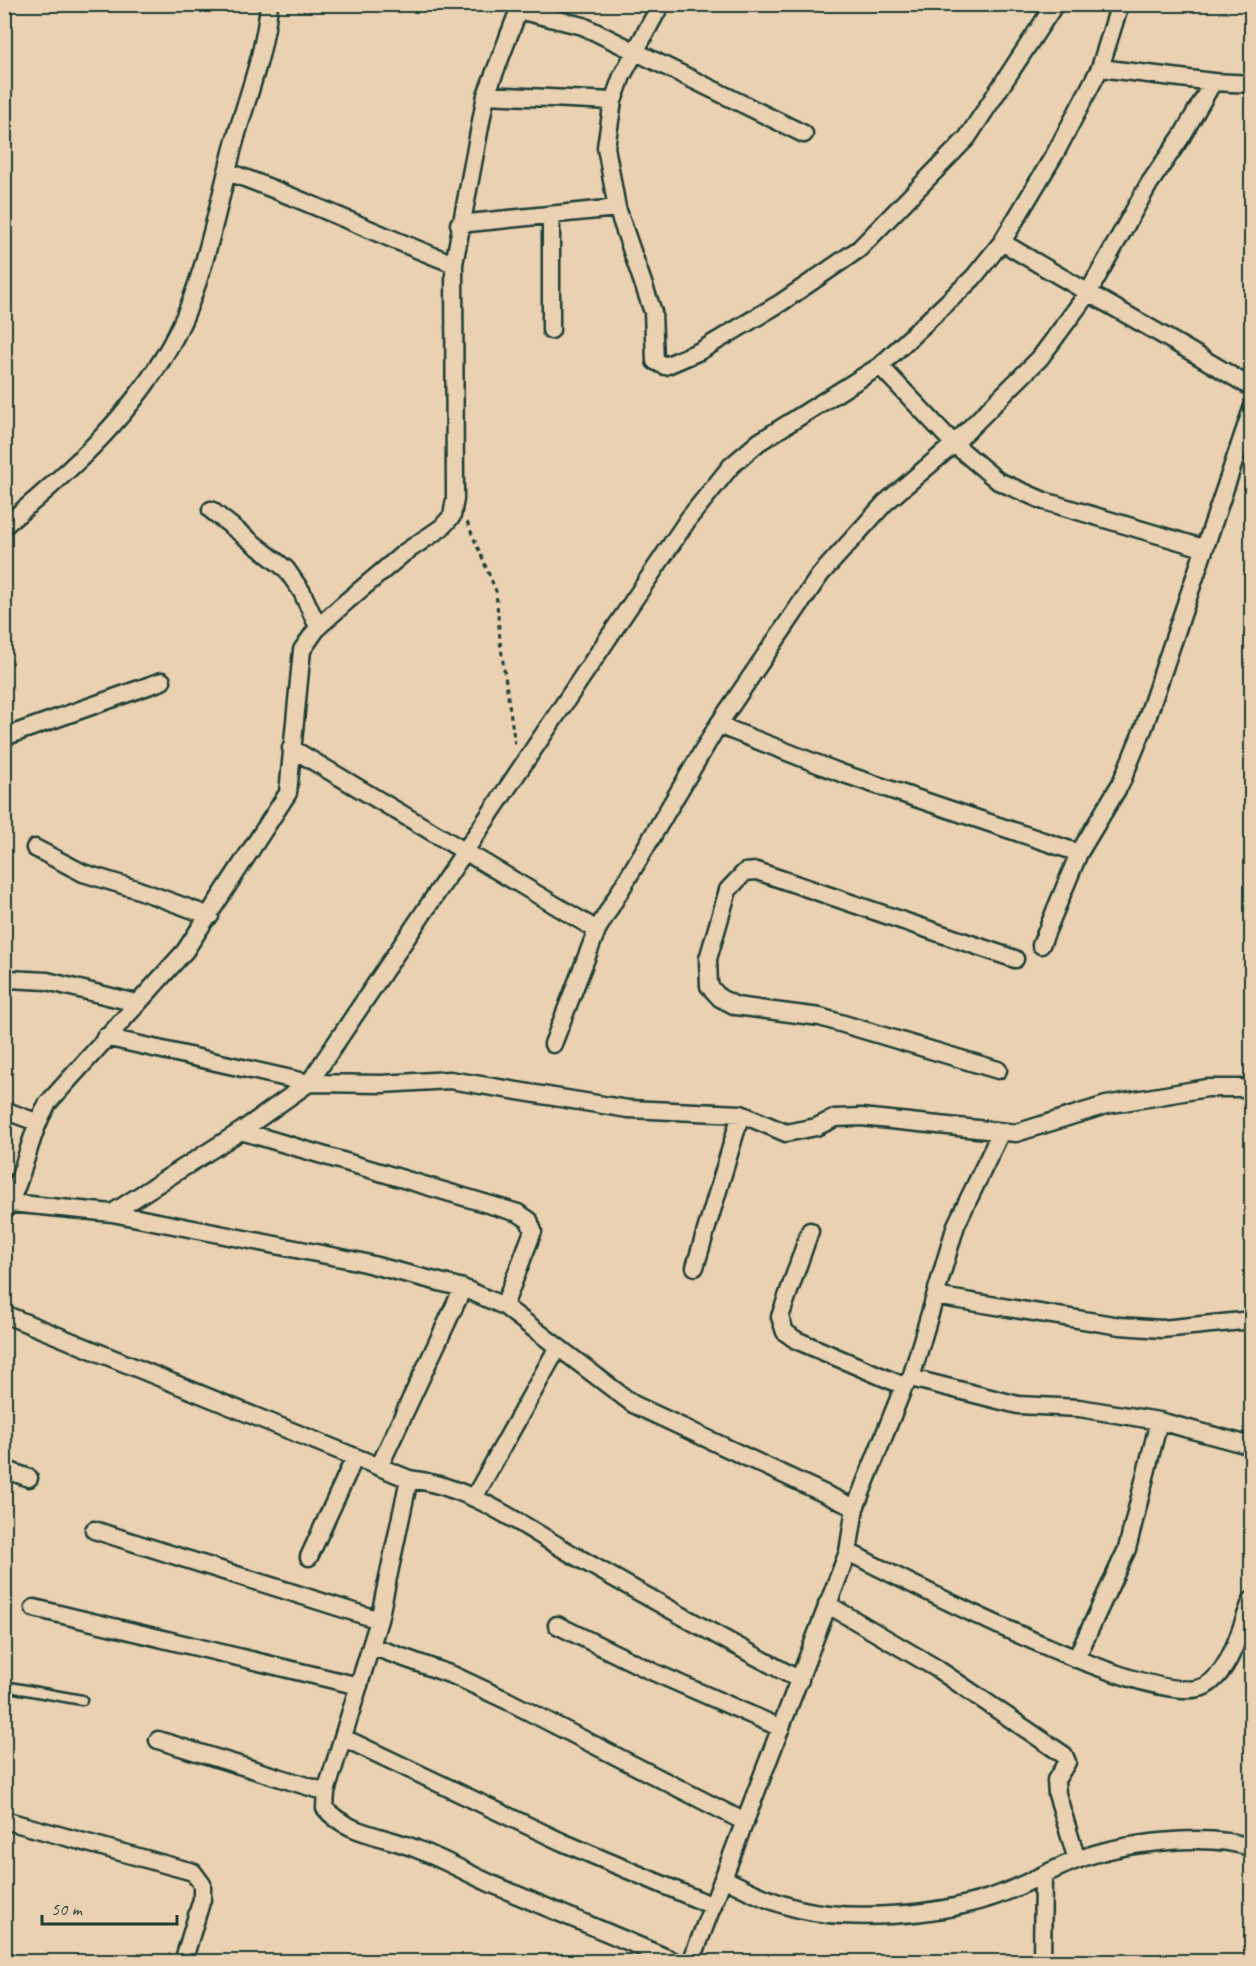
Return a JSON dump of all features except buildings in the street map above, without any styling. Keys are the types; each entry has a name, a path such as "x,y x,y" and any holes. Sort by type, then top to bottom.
{"street":[{"path":"4,526 79,459 145,383 177,332 196,282 236,138 261,61 269,4"},
{"path":"661,4 638,51 622,76 613,101 606,147 617,208 653,312 655,361 665,366 700,351 772,308 859,249 967,138 1055,4"},
{"path":"112,1213 241,1131 309,1083 689,518 731,466 759,442 880,366 973,278 1002,242 1056,152 1100,68 1120,4"},
{"path":"804,135 638,51 583,26 519,7 486,94 459,224 454,264 455,499 452,516 441,528 404,553 318,627 302,650 288,793 210,916 185,951 58,1090 36,1122 7,1207 112,1213 357,1261 464,1288 504,1306 633,1404 855,1508"},
{"path":"1100,68 1213,82 1251,84"},
{"path":"553,1044 597,930 718,725 820,575 885,503 954,444 1040,358 1088,293 1149,184 1182,136 1213,82"},
{"path":"486,94 613,101"},
{"path":"228,172 295,196 379,234 454,264"},
{"path":"459,224 617,208"},
{"path":"551,215 551,330"},
{"path":"1002,242 1088,293 1156,329 1251,388"},
{"path":"880,366 954,444 998,480 1044,501 1203,548"},
{"path":"1041,945 1079,853 1121,783 1144,727 1251,409"},
{"path":"211,510 286,569 302,592 318,627"},
{"path":"4,737 162,681"},
{"path":"718,725 841,773 1079,853"},
{"path":"291,748 464,853 597,930"},
{"path":"35,848 83,873 136,889 210,916"},
{"path":"998,1070 820,1017 736,1006 720,998 710,986 708,959 728,890 745,872 757,871 1014,959"},
{"path":"8,979 47,981 136,1003"},
{"path":"105,1037 309,1083 382,1084 450,1080 628,1109 741,1114 786,1133 816,1126 835,1118 861,1117 1016,1133 1106,1105 1207,1088 1251,1088"},
{"path":"4,1110 36,1122"},
{"path":"695,1267 741,1114"},
{"path":"241,1131 518,1213 529,1220 532,1230 504,1306"},
{"path":"691,1962 848,1552 855,1508 908,1382 956,1225 1001,1132"},
{"path":"810,1231 780,1317 785,1332 796,1340 908,1382 1018,1405 1079,1408 1159,1421 1251,1446"},
{"path":"379,1467 464,1288"},
{"path":"935,1296 1120,1326 1162,1329 1251,1320"},
{"path":"4,1314 409,1479 432,1483 475,1496 534,1533 800,1680"},
{"path":"475,1496 558,1347"},
{"path":"1076,1659 1127,1549 1159,1421"},
{"path":"309,1557 355,1457"},
{"path":"4,1469 29,1478"},
{"path":"409,1479 379,1620 326,1792 325,1808 333,1819 364,1833 383,1836 419,1849 494,1884 676,1962"},
{"path":"94,1530 379,1620"},
{"path":"848,1552 1037,1643 1099,1668 1177,1690 1203,1687 1222,1672 1251,1600"},
{"path":"827,1604 936,1668 1064,1755 1067,1762 1056,1780 1057,1794 1077,1860"},
{"path":"34,1608 359,1686"},
{"path":"557,1625 651,1671 782,1728"},
{"path":"371,1646 455,1676 746,1822"},
{"path":"344,1738 562,1842 713,1906"},
{"path":"158,1740 326,1792"},
{"path":"4,1820 194,1872 202,1884 202,1899 183,1962"},
{"path":"723,1878 798,1909 840,1916 885,1915 989,1898 1077,1860 1118,1848 1209,1840 1234,1842 1251,1848"},
{"path":"1042,1962 1043,1876"}],"lane":[{"path":"4,1686 82,1700"}],"path":[{"path":"455,499 475,536 496,591 500,641 519,770"}]}
